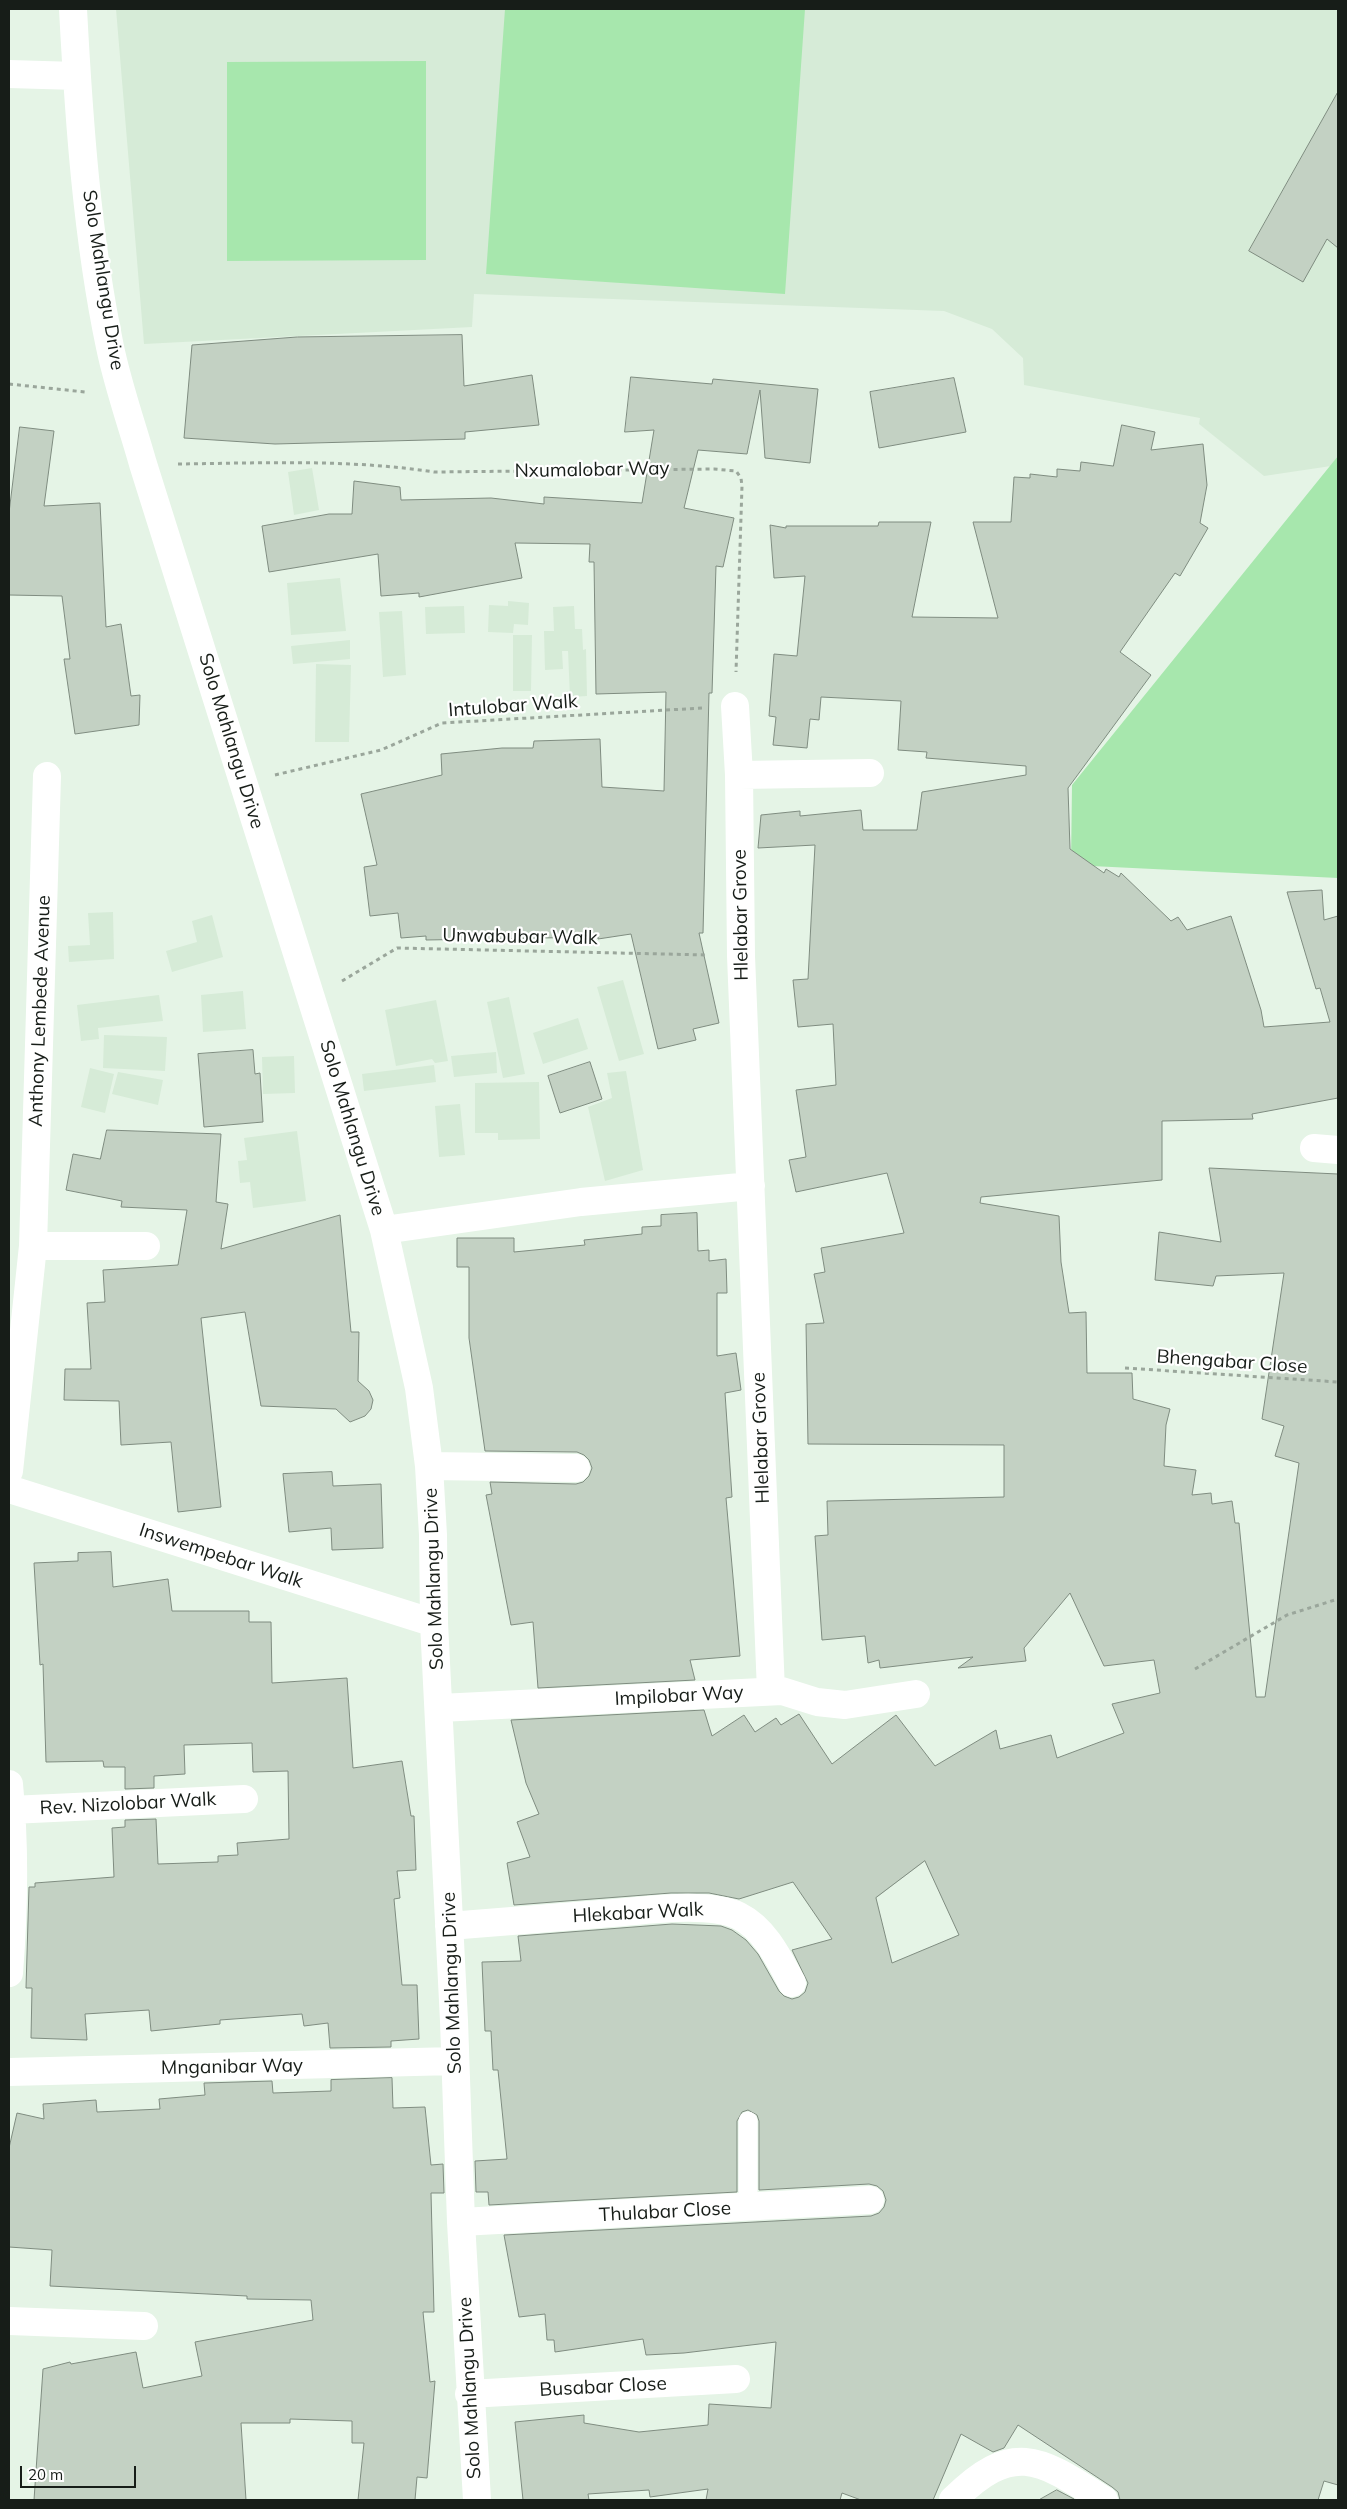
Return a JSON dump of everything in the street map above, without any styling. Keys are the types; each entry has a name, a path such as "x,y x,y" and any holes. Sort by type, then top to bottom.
{"street":[{"name":"Solo Mahlangu Drive","path":"73,9 77,76 93,238 110,347 143,464 384,1230 419,1388 429,1466 434,1623 440,1708 461,2222 476,2500"},
{"path":"9,74 77,76"},
{"path":"735,706 739,775 870,773"},
{"name":"Hlelabar Grove","path":"739,775 741,956 771,1691"},
{"name":"Anthony Lembede Avenue","path":"9,1471 33,1246 47,776"},
{"path":"384,1230 581,1202 751,1186"},
{"path":"33,1246 146,1246"},
{"name":"Solo Mahlangu Drive","path":"429,1466 576,1468"},
{"name":"Inswempebar Walk","path":"9,1488 434,1623"},
{"name":"Impilobar Way","path":"440,1708 771,1691 782,1691 818,1702 845,1705 916,1694"},
{"path":"9,1973 12,1936 10,1797"},
{"name":"Rev. Nizolobar Walk","path":"10,1797 244,1799"},
{"name":"Hlekabar Walk","path":"449,1926 658,1910 724,1910 751,1924 766,1939 792,1983"},
{"name":"Mnganibar Way","path":"9,2072 455,2061"},
{"name":"Thulabar Close","path":"461,2222 870,2200"},
{"path":"9,2321 144,2326"},
{"name":"Busabar Close","path":"469,2394 736,2379"},
{"path":"959,2494 988,2471 1009,2462 1033,2462 1058,2471 1104,2500"}],"lane":[{"path":"748,2121 748,2207"}],"path":[{"path":"9,384 123,395"},
{"name":"Nxumalobar Way","path":"143,464 347,463 396,466 434,472 714,468 736,471 741,478 742,486 735,706"},
{"name":"Intulobar Walk","path":"243,783 381,750 442,723 735,706"},
{"name":"Unwabubar Walk","path":"312,1000 398,948 741,956"},
{"name":"Bhengabar Close","path":"1125,1368 1338,1382"},
{"path":"1195,1669 1288,1615 1338,1599"}],"shaded area":[{"path":"116,9 1338,9 1338,456 1331,466 1264,476 1199,424 1200,418 1024,385 1023,358 992,329 944,311 474,294 472,327 144,344"},
{"path":"312,468 319,510 294,515 288,472"},
{"path":"340,578 346,631 291,635 287,583"},
{"path":"508,601 529,603 528,625 514,624 513,633 488,632 489,605 508,606"},
{"path":"464,606 465,633 426,634 425,607"},
{"path":"574,606 575,629 582,629 583,650 586,649 587,696 570,697 568,651 562,651 563,669 545,670 544,631 554,631 553,607"},
{"path":"402,611 406,675 383,677 379,612"},
{"path":"513,635 532,635 531,691 513,691"},
{"path":"350,640 350,659 293,664 291,646"},
{"path":"316,664 351,665 349,742 315,742"},
{"path":"113,912 114,959 69,962 68,946 90,945 88,913"},
{"path":"212,915 223,957 172,972 166,951 197,942 192,921"},
{"path":"623,980 644,1054 619,1061 597,987"},
{"path":"243,991 246,1029 203,1032 201,995"},
{"path":"159,995 163,1021 98,1028 99,1039 81,1041 77,1005"},
{"path":"509,997 525,1074 503,1078 487,1002"},
{"path":"436,1000 448,1061 435,1063 432,1059 396,1066 385,1010"},
{"path":"578,1018 588,1049 543,1064 533,1033"},
{"path":"104,1035 167,1037 165,1071 103,1068"},
{"path":"496,1052 497,1073 454,1077 451,1056"},
{"path":"294,1056 295,1093 263,1094 262,1057"},
{"path":"434,1065 436,1082 364,1091 362,1074"},
{"path":"90,1068 114,1074 105,1113 81,1107"},
{"path":"626,1071 643,1170 605,1181 588,1107 612,1098 607,1073"},
{"path":"118,1072 163,1080 158,1105 112,1094"},
{"path":"539,1082 540,1139 498,1140 498,1133 475,1133 475,1083"},
{"path":"460,1104 465,1155 439,1157 435,1106"},
{"path":"297,1131 306,1201 253,1208 250,1182 240,1183 238,1161 247,1160 244,1138"}],"green space":[{"path":"505,9 805,9 785,294 486,274"},
{"path":"426,61 426,260 227,261 227,62"},
{"path":"1338,456 1338,878 1071,865 1072,785"}],"building":[{"path":"1338,92 1338,248 1327,239 1303,282 1249,251"},
{"path":"462,335 464,386 532,375 539,425 465,432 465,439 275,444 184,438 192,345 297,337"},
{"path":"631,377 712,384 713,379 818,389 810,463 765,458 760,390 747,454 698,450 684,508 734,518 723,567 716,566 712,693 709,693 703,933 699,933 719,1023 693,1029 696,1040 658,1049 631,934 598,939 598,937 426,940 426,936 401,938 398,913 370,916 364,867 377,865 361,794 442,775 441,754 502,748 533,748 534,741 600,739 602,787 664,791 666,692 596,694 594,562 589,562 590,544 515,543 522,578 419,597 419,593 381,596 378,554 269,572 262,526 329,514 352,514 354,481 400,487 401,500 491,498 544,504 544,497 642,503 654,430 625,432"},
{"path":"954,378 966,432 879,448 870,392"},
{"path":"1122,425 1155,432 1151,450 1203,444 1207,485 1200,523 1208,528 1180,576 1175,573 1120,652 1151,675 1068,788 1070,849 1104,873 1106,869 1119,877 1121,873 1171,921 1178,917 1187,930 1231,916 1261,1010 1264,1027 1330,1022 1320,988 1316,989 1287,892 1322,890 1324,920 1338,916 1338,1098 1252,1114 1253,1119 1162,1121 1162,1180 981,1197 980,1203 1059,1216 1061,1262 1069,1313 1086,1312 1087,1373 1132,1373 1133,1399 1170,1409 1166,1425 1164,1466 1196,1470 1192,1495 1211,1493 1212,1504 1232,1501 1235,1523 1239,1523 1256,1697 1265,1697 1299,1463 1275,1456 1284,1426 1262,1419 1284,1273 1216,1276 1213,1286 1155,1280 1159,1232 1221,1242 1209,1168 1338,1174 1338,2485 1324,2481 1318,2500 1120,2500 1118,2492 1112,2487 1018,2425 1004,2448 993,2452 961,2434 933,2500 861,2500 842,2493 840,2500 706,2500 708,2489 650,2497 649,2490 588,2494 589,2500 523,2500 515,2422 584,2415 584,2423 639,2432 708,2425 709,2404 771,2408 776,2342 684,2353 646,2355 643,2339 555,2352 554,2340 547,2340 545,2314 519,2317 504,2235 871,2216 879,2213 884,2207 886,2200 883,2191 877,2186 869,2184 759,2190 759,2121 757,2115 748,2110 742,2112 737,2121 737,2192 489,2205 488,2192 476,2192 475,2161 507,2159 498,2070 493,2070 491,2031 485,2031 482,1962 521,1961 518,1936 672,1924 721,1926 732,1930 746,1940 758,1954 779,1991 784,1996 792,1999 799,1997 805,1992 808,1983 792,1950 832,1939 793,1882 739,1899 709,1893 671,1893 514,1905 507,1863 530,1857 517,1822 539,1814 526,1783 511,1720 704,1710 712,1736 744,1715 755,1732 776,1718 781,1725 799,1714 832,1764 896,1715 935,1766 996,1730 1000,1749 1051,1735 1057,1758 1124,1733 1112,1704 1160,1693 1154,1660 1104,1666 1070,1593 1024,1648 1026,1661 958,1668 973,1657 880,1668 879,1660 868,1663 865,1636 822,1640 815,1536 828,1535 827,1501 1004,1497 1004,1445 808,1444 806,1324 824,1323 814,1274 825,1272 821,1248 904,1233 887,1173 796,1192 789,1160 806,1157 796,1090 836,1085 833,1024 798,1027 793,980 808,979 815,845 758,848 761,815 800,811 800,816 861,810 863,830 917,830 922,792 1026,775 1026,766 926,758 927,752 898,750 901,701 821,697 819,720 810,719 807,748 773,745 776,717 769,716 774,654 797,656 805,576 774,578 770,525 786,528 786,526 878,526 879,522 931,522 912,617 998,618 973,522 1011,522 1014,477 1030,478 1030,474 1057,477 1057,469 1080,471 1081,462 1113,466","holes":["925,1861 959,1935 892,1963 876,1898"]},
{"path":"20,427 54,431 44,506 100,503 106,627 121,624 131,696 140,695 139,725 75,734 64,659 70,659 62,596 9,595 9,513"},
{"path":"253,1050 255,1074 260,1073 263,1122 204,1127 198,1054"},
{"path":"590,1062 602,1099 560,1113 548,1076"},
{"path":"107,1130 221,1134 216,1202 228,1204 221,1249 340,1215 351,1332 359,1332 358,1381 369,1391 373,1400 371,1409 365,1416 350,1422 336,1409 261,1406 245,1312 201,1318 221,1507 178,1512 171,1442 121,1445 119,1401 64,1400 65,1369 91,1369 87,1303 105,1302 103,1270 178,1265 187,1210 121,1207 122,1201 66,1190 73,1154 100,1159"},
{"path":"697,1213 698,1251 709,1250 709,1261 726,1259 727,1293 717,1293 717,1356 736,1353 741,1390 725,1393 732,1497 726,1498 740,1656 690,1660 695,1680 538,1688 533,1622 511,1625 486,1495 492,1494 490,1482 576,1484 583,1482 589,1476 592,1468 589,1460 577,1452 485,1451 469,1338 469,1267 457,1267 457,1238 514,1238 514,1252 585,1245 584,1240 642,1234 642,1227 661,1226 661,1215"},
{"path":"332,1472 333,1486 381,1484 383,1548 332,1550 331,1528 289,1532 283,1474"},
{"path":"111,1552 113,1587 168,1579 172,1611 249,1611 249,1622 271,1622 272,1683 347,1678 353,1768 402,1761 411,1816 414,1816 416,1870 397,1871 400,1898 394,1899 402,1985 417,1985 419,2039 391,2041 391,2047 330,2048 328,2023 304,2026 302,2014 220,2020 220,2024 151,2031 149,2010 85,2014 87,2040 31,2038 32,1988 26,1988 29,1887 35,1887 35,1883 114,1877 112,1828 125,1827 125,1820 156,1819 158,1864 218,1862 218,1856 238,1855 237,1843 289,1839 288,1771 253,1772 252,1743 184,1745 185,1774 154,1776 154,1788 125,1789 125,1767 104,1767 103,1761 46,1762 43,1664 40,1665 34,1563 78,1561 78,1553"},
{"path":"392,2078 393,2108 425,2107 431,2165 443,2164 444,2193 431,2193 434,2312 423,2312 430,2382 435,2381 427,2478 417,2477 415,2500 358,2500 364,2443 352,2443 352,2421 290,2419 290,2423 241,2423 246,2500 34,2500 43,2369 70,2362 71,2364 136,2352 143,2388 202,2376 195,2342 313,2320 311,2300 247,2299 247,2296 50,2286 52,2250 9,2247 9,2148 17,2113 44,2119 43,2104 96,2100 97,2112 160,2109 159,2099 205,2095 204,2083 272,2081 273,2093 331,2091 331,2080"},
{"path":"1057,2490 1075,2500 1039,2500"}]}
